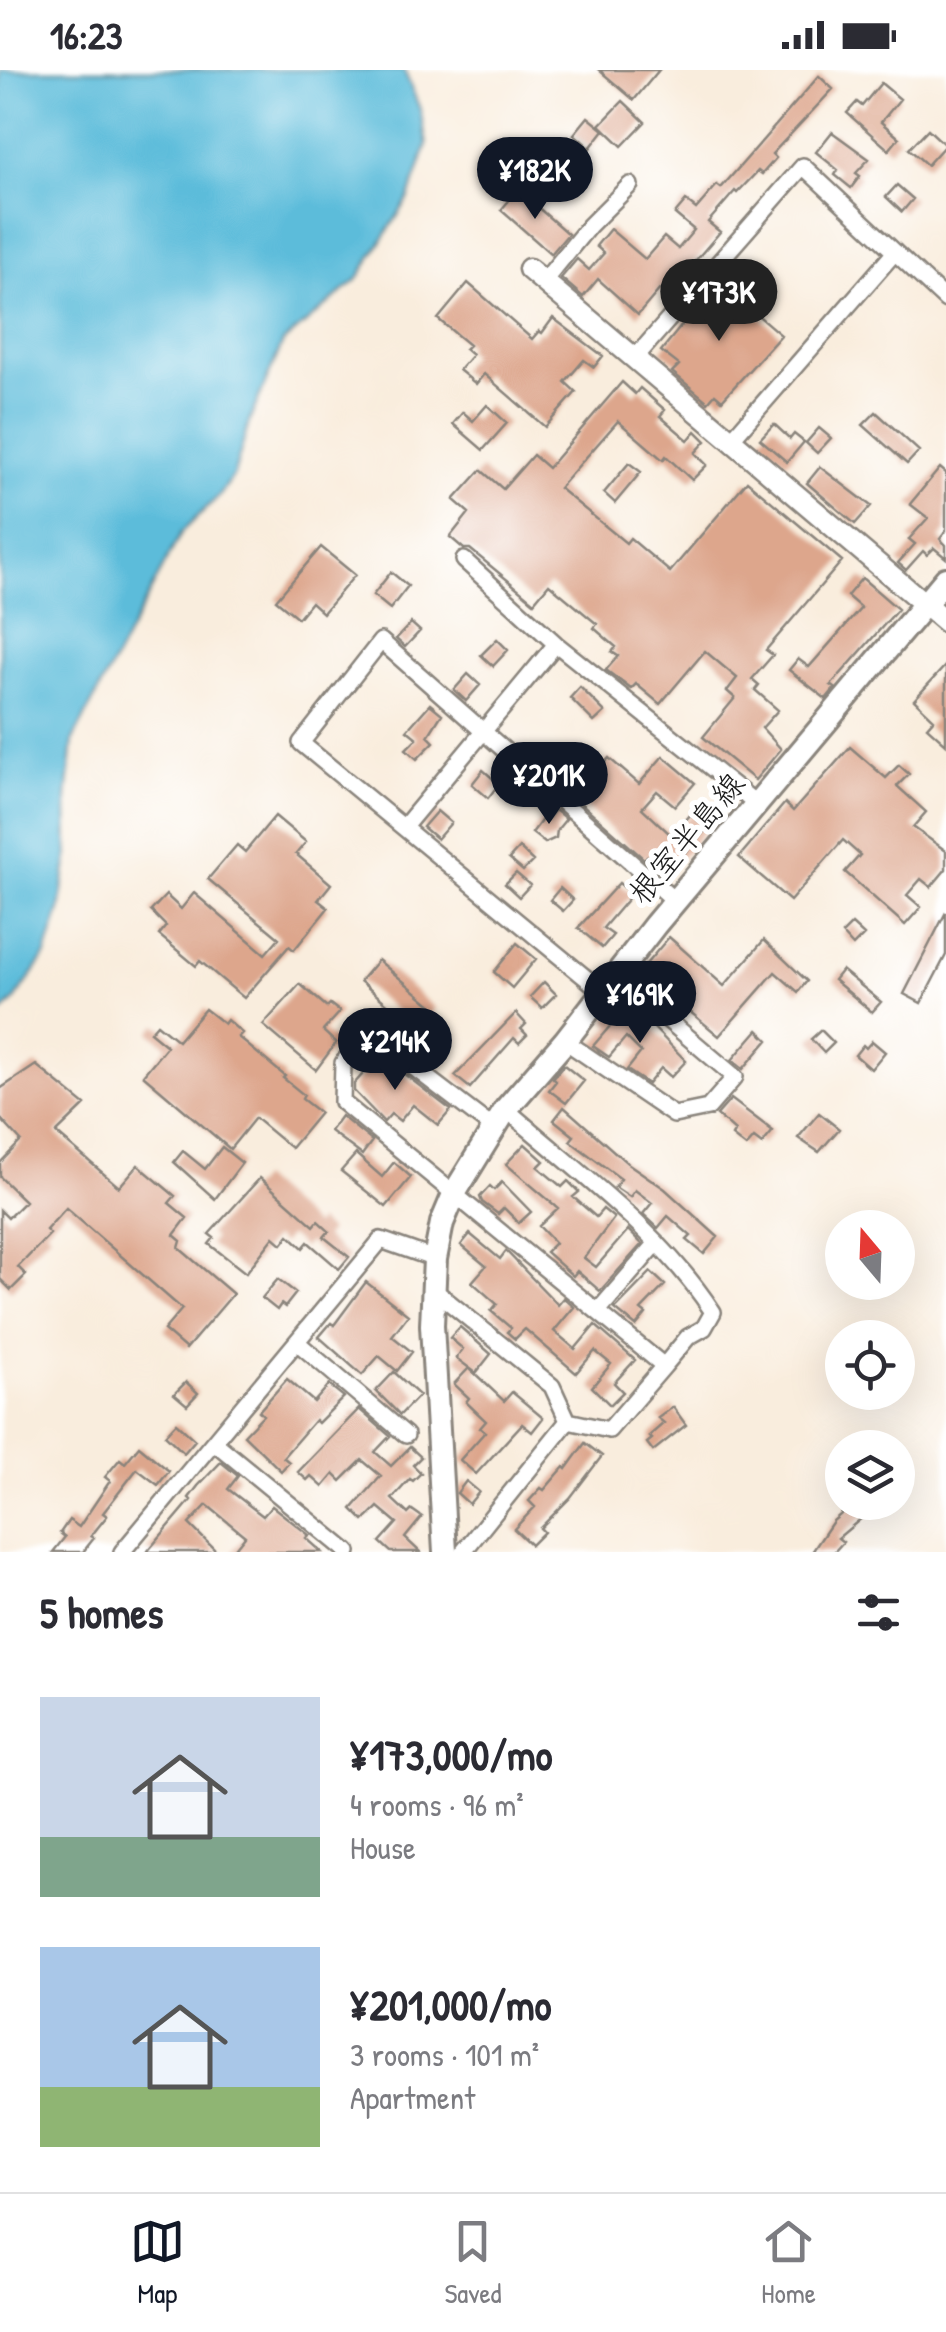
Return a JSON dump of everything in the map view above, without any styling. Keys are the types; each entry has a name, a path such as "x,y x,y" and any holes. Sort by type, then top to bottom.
{"main road":[{"name":"根室半島線","path":"444,1552 432,1325 435,1259 442,1223 455,1192 500,1118 675,901 946,579"}],"street":[{"path":"635,358 802,166 946,300"},
{"path":"630,184 536,275 946,622"},
{"path":"731,440 895,252"},
{"path":"464,560 556,644 757,804"},
{"path":"565,1041 674,1115 708,1108 735,1077 404,827 301,743 381,641 675,901"},
{"path":"404,827 556,644"},
{"path":"568,1421 609,1430 664,1366 688,1337 704,1328 713,1312 690,1276 657,1243 500,1118 366,1031 343,1063 342,1102 664,1366"},
{"path":"123,1552 381,1240 435,1259"},
{"path":"598,1311 657,1243"},
{"path":"434,1290 552,1386 568,1421"},
{"path":"298,1343 406,1434"},
{"path":"462,1552 568,1421"},
{"path":"214,1442 348,1552"}],"water":[{"path":"0,70 404,70 420,109 427,144 409,198 357,280 283,342 250,419 234,474 221,494 181,533 73,740 67,798 68,856 60,910 46,955 0,1015"}],"building":[{"path":"599,70 659,70 634,100"},
{"path":"819,76 833,89 772,154 776,158 762,174 758,171 735,191 708,222 720,232 690,267 695,272 671,300 660,289 638,315 598,279 583,297 561,278 577,259 589,270 604,253 596,246 610,229 645,259 664,237 678,249 694,230 675,214 686,201 696,209 717,185 721,188"},
{"path":"881,83 900,99 881,122 899,138 889,150 847,113 857,102 862,106"},
{"path":"623,101 645,122 622,146 600,125"},
{"path":"588,117 604,130 590,148 574,134"},
{"path":"928,129 945,145 927,165 909,149"},
{"path":"832,132 869,159 856,173 860,176 851,188 835,175 838,170 816,152"},
{"path":"897,185 913,199 902,212 886,197"},
{"path":"518,190 568,234 551,254 501,210"},
{"path":"718,281 781,335 722,400 715,394 708,402 672,372 679,365 661,351"},
{"path":"468,283 532,339 553,318 603,356 594,367 584,360 565,382 576,392 545,427 484,374 476,384 459,370 472,355 465,349 469,345 438,319"},
{"path":"622,382 635,394 640,388 665,410 660,416 688,440 696,431 706,441 695,453 707,465 692,480 618,421 559,488 626,543 630,538 670,572 747,481 842,561 766,650 773,655 752,679 759,685 755,690 778,710 762,728 781,749 755,780 703,737 735,698 727,691 737,678 705,651 660,704 636,684 631,689 606,670 618,656 612,652 616,647 594,628 597,624 549,584 534,602 450,537 469,513 454,500 481,470 503,489 533,455 548,468"},
{"path":"487,405 507,423 483,450 453,424 463,412 473,421"},
{"path":"876,412 919,451 907,464 863,425"},
{"path":"774,424 790,439 794,434 804,442 787,462 760,439"},
{"path":"819,428 831,438 817,453 806,443"},
{"path":"629,463 641,472 615,503 604,493"},
{"path":"820,467 871,506 855,524 807,483"},
{"path":"940,468 946,473 946,531 940,539 946,545 946,558 934,548 927,555 923,551 906,570 898,563 915,544 909,539 928,518 910,504"},
{"path":"321,547 355,575 323,613 311,602 298,618 276,600"},
{"path":"391,572 408,586 390,609 373,595"},
{"path":"862,578 898,609 831,685 835,688 826,699 789,670 798,659 809,667 861,608 847,596"},
{"path":"411,623 420,631 405,647 396,639"},
{"path":"497,639 508,650 493,666 481,655"},
{"path":"946,665 946,744 927,727 934,719 914,700"},
{"path":"468,674 480,685 466,701 454,690"},
{"path":"580,687 605,712 594,722 570,698"},
{"path":"430,704 442,714 428,736 434,742 417,759 406,749 417,738 407,730"},
{"path":"850,747 886,778 899,765 909,774 897,786 926,812 913,827 946,851 946,869 931,887 921,879 907,895 921,907 905,925 845,872 860,855 843,840 790,901 739,857 785,803 793,811"},
{"path":"663,756 695,783 675,806 657,791 642,808 672,836 691,814 707,828 667,874 647,856 644,859 574,797 609,758 639,784"},
{"path":"483,770 499,784 488,798 472,784"},
{"path":"555,810 566,819 556,838 545,843 532,833"},
{"path":"437,811 451,823 437,839 423,827"},
{"path":"275,816 306,842 296,854 331,884 318,900 328,908 294,950 289,946 244,998 200,961 196,966 159,935 166,926 151,911 166,895 181,909 194,893 265,954 279,938 208,879 237,845 245,852"},
{"path":"519,848 533,861 523,871 509,859"},
{"path":"516,873 530,885 519,897 505,884"},
{"path":"619,883 632,894 603,928 613,935 602,948 578,928"},
{"path":"560,888 573,900 563,911 550,900"},
{"path":"946,912 946,955 921,1003 904,994"},
{"path":"852,924 864,935 853,946 842,934"},
{"path":"669,937 724,986 764,940 807,981 798,992 775,972 719,1036 688,1010 682,1017 635,977"},
{"path":"517,943 536,959 512,988 494,972"},
{"path":"378,960 435,1008 417,1029 360,981"},
{"path":"842,970 881,1002 872,1012 834,980"},
{"path":"544,982 556,994 542,1008 530,997"},
{"path":"300,984 327,1007 330,1004 340,1012 323,1031 336,1043 316,1070 263,1025"},
{"path":"616,1004 641,1025 646,1020 686,1061 671,1077 661,1068 648,1084 627,1070 641,1052 626,1037 609,1057 593,1046 611,1025 606,1021 610,1016 607,1014"},
{"path":"205,1009 242,1033 238,1037 285,1076 304,1095 302,1099 320,1113 291,1148 255,1118 230,1149 143,1075 167,1046 150,1032 157,1024 178,1041"},
{"path":"516,1013 526,1024 521,1029 527,1035 519,1043 514,1038 470,1088 455,1076"},
{"path":"758,1030 768,1040 743,1069 732,1060"},
{"path":"821,1030 834,1043 824,1053 811,1039"},
{"path":"872,1041 885,1052 871,1069 855,1055"},
{"path":"374,1051 451,1110 438,1125 413,1105 400,1121 391,1114 384,1122 354,1091 354,1084 371,1065 366,1060"},
{"path":"36,1065 85,1105 56,1133 119,1187 138,1165 175,1196 169,1203 187,1218 174,1235 181,1241 179,1248 233,1294 186,1349 164,1330 182,1309 66,1208 46,1230 50,1234 18,1267 26,1275 11,1290 0,1279 0,1210 8,1218 25,1201 0,1177 0,1163 21,1141 0,1118 0,1089"},
{"path":"564,1065 584,1081 566,1103 549,1090"},
{"path":"731,1099 773,1131 762,1144 754,1138 746,1147 717,1115"},
{"path":"564,1107 718,1237 704,1254 668,1216 658,1228 643,1214 652,1203 635,1190 630,1197 615,1187 621,1179 570,1141 574,1136 554,1120"},
{"path":"819,1113 839,1129 819,1152 798,1138"},
{"path":"341,1116 372,1141 362,1155 330,1131"},
{"path":"525,1144 544,1161 538,1167 562,1187 568,1181 579,1192 573,1197 596,1217 603,1209 614,1218 584,1258 596,1267 628,1230 642,1244 600,1291 577,1271 573,1276 546,1252 555,1243 539,1226 558,1208 506,1164"},
{"path":"222,1147 242,1163 215,1199 174,1162 183,1151 205,1169"},
{"path":"356,1154 382,1177 394,1162 411,1177 386,1207 341,1171"},
{"path":"260,1178 314,1226 318,1221 329,1231 324,1237 349,1257 339,1269 308,1242 303,1248 289,1235 282,1244 274,1237 246,1273 209,1244 214,1238 209,1234"},
{"path":"502,1182 531,1212 519,1223 504,1208 498,1214 482,1202 480,1197 490,1186 494,1190"},
{"path":"470,1234 500,1259 506,1251 558,1305 564,1298 574,1307 554,1331 575,1349 595,1325 635,1360 614,1383 623,1392 610,1405 592,1387 611,1364 595,1351 576,1373 525,1329 515,1339 507,1332 511,1328 491,1311 497,1304 472,1282 486,1266 461,1245"},
{"path":"651,1272 665,1285 641,1310 646,1314 636,1326 615,1309"},
{"path":"278,1279 296,1293 285,1307 281,1304 277,1310 262,1298"},
{"path":"366,1282 408,1315 392,1336 412,1352 397,1371 379,1356 362,1375 319,1337 331,1323 334,1325"},
{"path":"460,1327 491,1354 476,1373 456,1358 463,1349 450,1338"},
{"path":"469,1368 504,1401 512,1392 543,1418 532,1432 522,1424 476,1474 460,1460 485,1432 480,1428 486,1421 454,1384"},
{"path":"394,1372 419,1395 400,1415 376,1391"},
{"path":"287,1379 314,1402 329,1385 344,1397 318,1423 315,1420 283,1457 289,1462 281,1471 244,1435"},
{"path":"186,1382 198,1393 187,1405 174,1394"},
{"path":"673,1407 686,1425 653,1451 647,1443 652,1439 649,1436 664,1423 658,1418"},
{"path":"359,1409 390,1436 375,1452 391,1466 410,1447 421,1457 413,1465 421,1473 392,1499 408,1514 412,1510 422,1517 405,1538 420,1552 391,1552 380,1542 397,1523 378,1507 364,1521 352,1509 381,1476 362,1460 341,1481 334,1474 323,1487 311,1476 307,1480 298,1472"},
{"path":"176,1423 195,1440 184,1453 165,1435"},
{"path":"585,1443 602,1456 570,1498 540,1528 544,1532 531,1545 514,1529 535,1507 529,1501 566,1469"},
{"path":"139,1446 169,1471 158,1485 137,1469 103,1513 107,1516 83,1552 53,1552 65,1537 60,1533 69,1520 79,1527 110,1481 105,1477 120,1459 125,1463"},
{"path":"221,1462 238,1476 228,1489 263,1516 272,1506 309,1535 306,1538 322,1552 232,1552 245,1536 207,1505 189,1524 217,1552 147,1552"},
{"path":"466,1481 479,1492 469,1504 457,1493"},
{"path":"859,1520 838,1538 843,1542 834,1552 812,1552 833,1521"}]}
